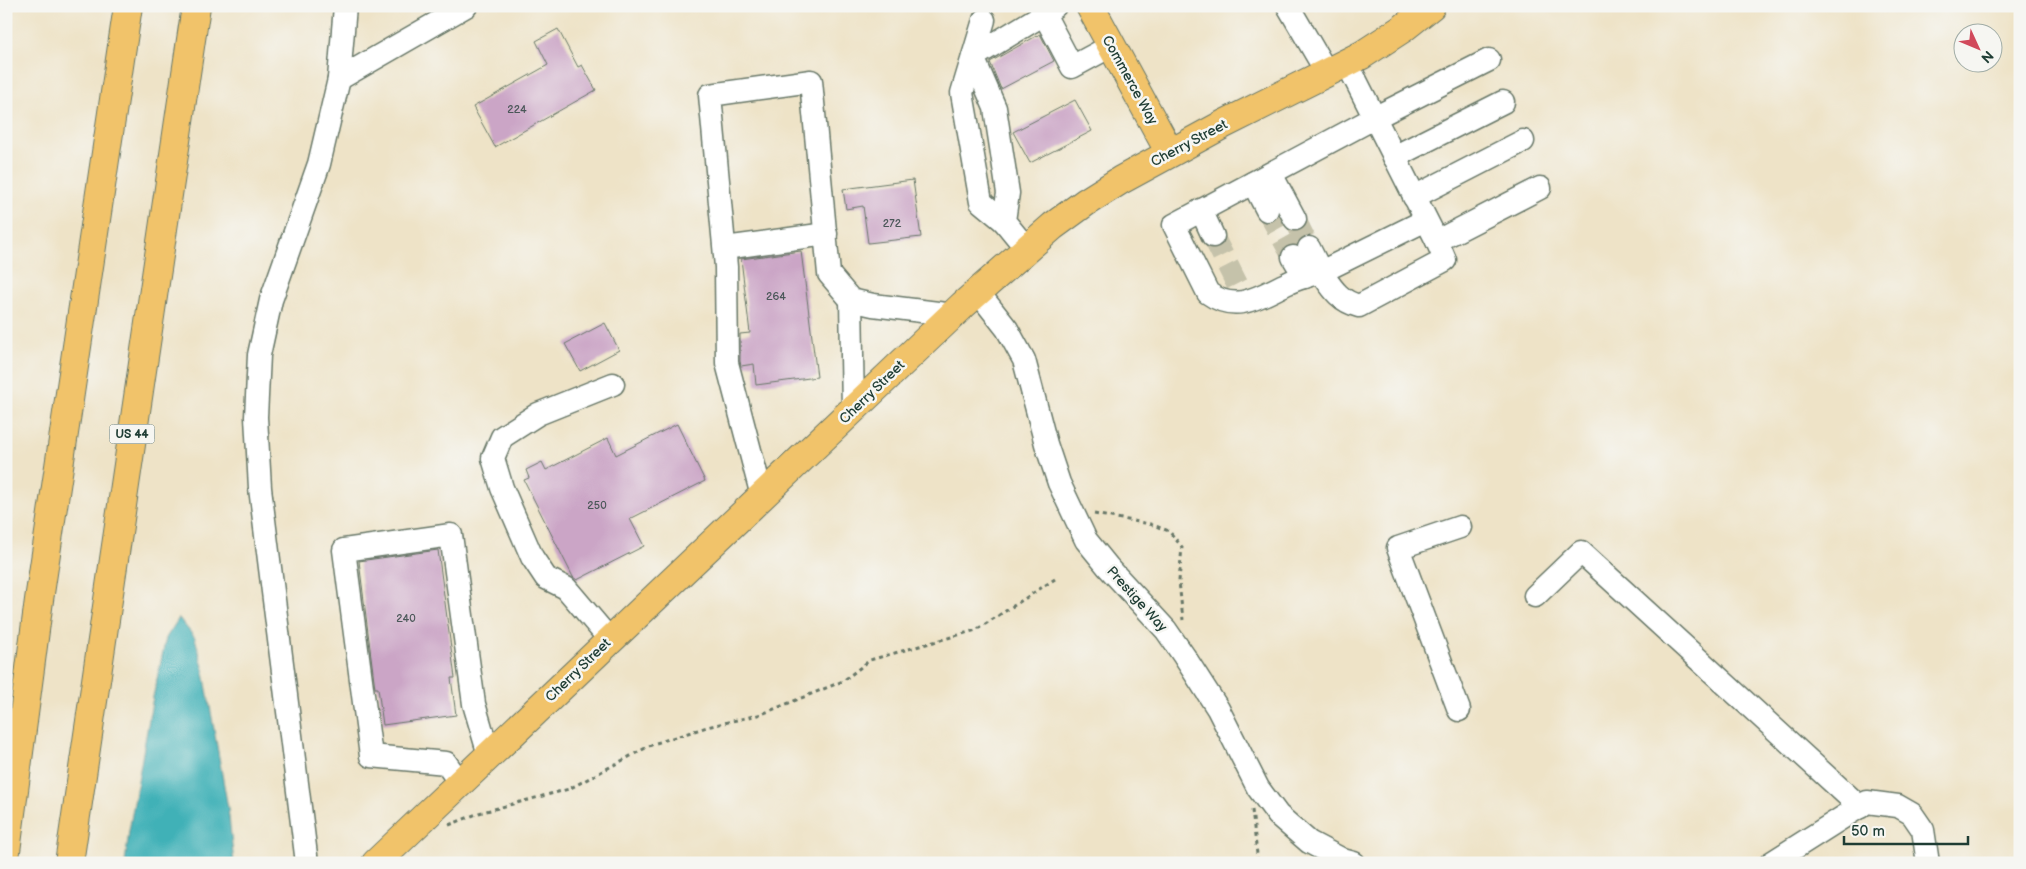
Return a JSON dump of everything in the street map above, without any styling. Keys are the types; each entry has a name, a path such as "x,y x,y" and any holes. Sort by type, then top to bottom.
{"main road":[{"path":"6,851 39,600 128,6"},
{"name":"US 44","path":"69,863 196,6"},
{"name":"Commerce Way","path":"1090,6 1170,153"},
{"name":"Cherry Street","path":"376,863 1026,248 1086,202 1170,153 1337,68 1402,29 1431,6"}],"street":[{"path":"307,863 260,488 256,417 259,356 271,300 319,164 339,79 345,6"},
{"path":"339,79 466,6"},
{"path":"1288,6 1374,118 1445,260 1359,306 1350,304 1338,297 1313,274 1301,252"},
{"path":"973,57 1050,10 1072,68 1111,46"},
{"path":"984,20 962,93 980,202 1004,221 1026,248"},
{"path":"973,57 995,108 1008,193 1004,221"},
{"path":"1426,220 1258,298 1241,293 1230,302 1216,298 1208,292 1174,225 1374,118 1489,60"},
{"path":"762,496 727,364 725,248 710,95 811,81 830,274 851,300 853,410"},
{"path":"1394,157 1503,102"},
{"path":"1414,197 1523,141"},
{"path":"1262,178 1267,210"},
{"path":"1262,178 1294,219"},
{"path":"1437,241 1540,188"},
{"path":"1202,210 1213,236"},
{"path":"725,248 826,234"},
{"name":"Prestige Way","path":"978,292 1007,329 1024,360 1046,444 1059,483 1086,540 1166,630 1218,709 1258,788 1278,815 1297,833 1325,852 1354,863"},
{"path":"851,300 873,305 954,315"},
{"path":"610,640 566,588 546,578 532,557 502,488 493,458 502,437 538,414 613,384"},
{"path":"1460,527 1398,548 1460,710"},
{"path":"460,783 446,763 371,756 344,550 451,535 474,704 489,755"},
{"path":"1535,596 1581,552 1860,807"},
{"path":"1770,863 1867,802 1898,806 1912,814 1923,830 1928,863"}],"path":[{"path":"1071,509 1150,524 1169,531 1182,547 1179,581 1184,656"},
{"path":"447,826 479,813 569,789 653,744 707,726 762,714 843,681 870,660 976,630 1055,579"},
{"path":"1258,788 1251,813 1258,863"}],"water":[{"path":"179,618 195,638 203,667 228,808 234,863 125,863 153,697 166,638"}],"building":[{"path":"558,29 578,67 582,65 596,90 495,147 473,107 548,65 536,41"},
{"path":"1040,34 1054,61 1001,89 990,62"},
{"path":"1075,100 1092,131 1030,163 1013,132"},
{"path":"913,180 921,237 868,243 863,206 846,209 843,189"},
{"path":"801,251 817,377 756,385 754,364 741,366 740,361 740,334 750,333 741,259"},
{"path":"605,323 619,350 580,371 565,344"},
{"path":"677,424 705,481 630,519 644,546 577,580 573,577 524,480 529,478 526,470 542,462 546,470 608,438 616,455"},
{"path":"438,550 455,678 451,678 456,715 383,725 378,688 375,688 359,561"}],"tunnel":[{"path":"1267,210 1293,257"},
{"path":"1295,219 1309,248"},
{"path":"1213,236 1237,284"}]}
